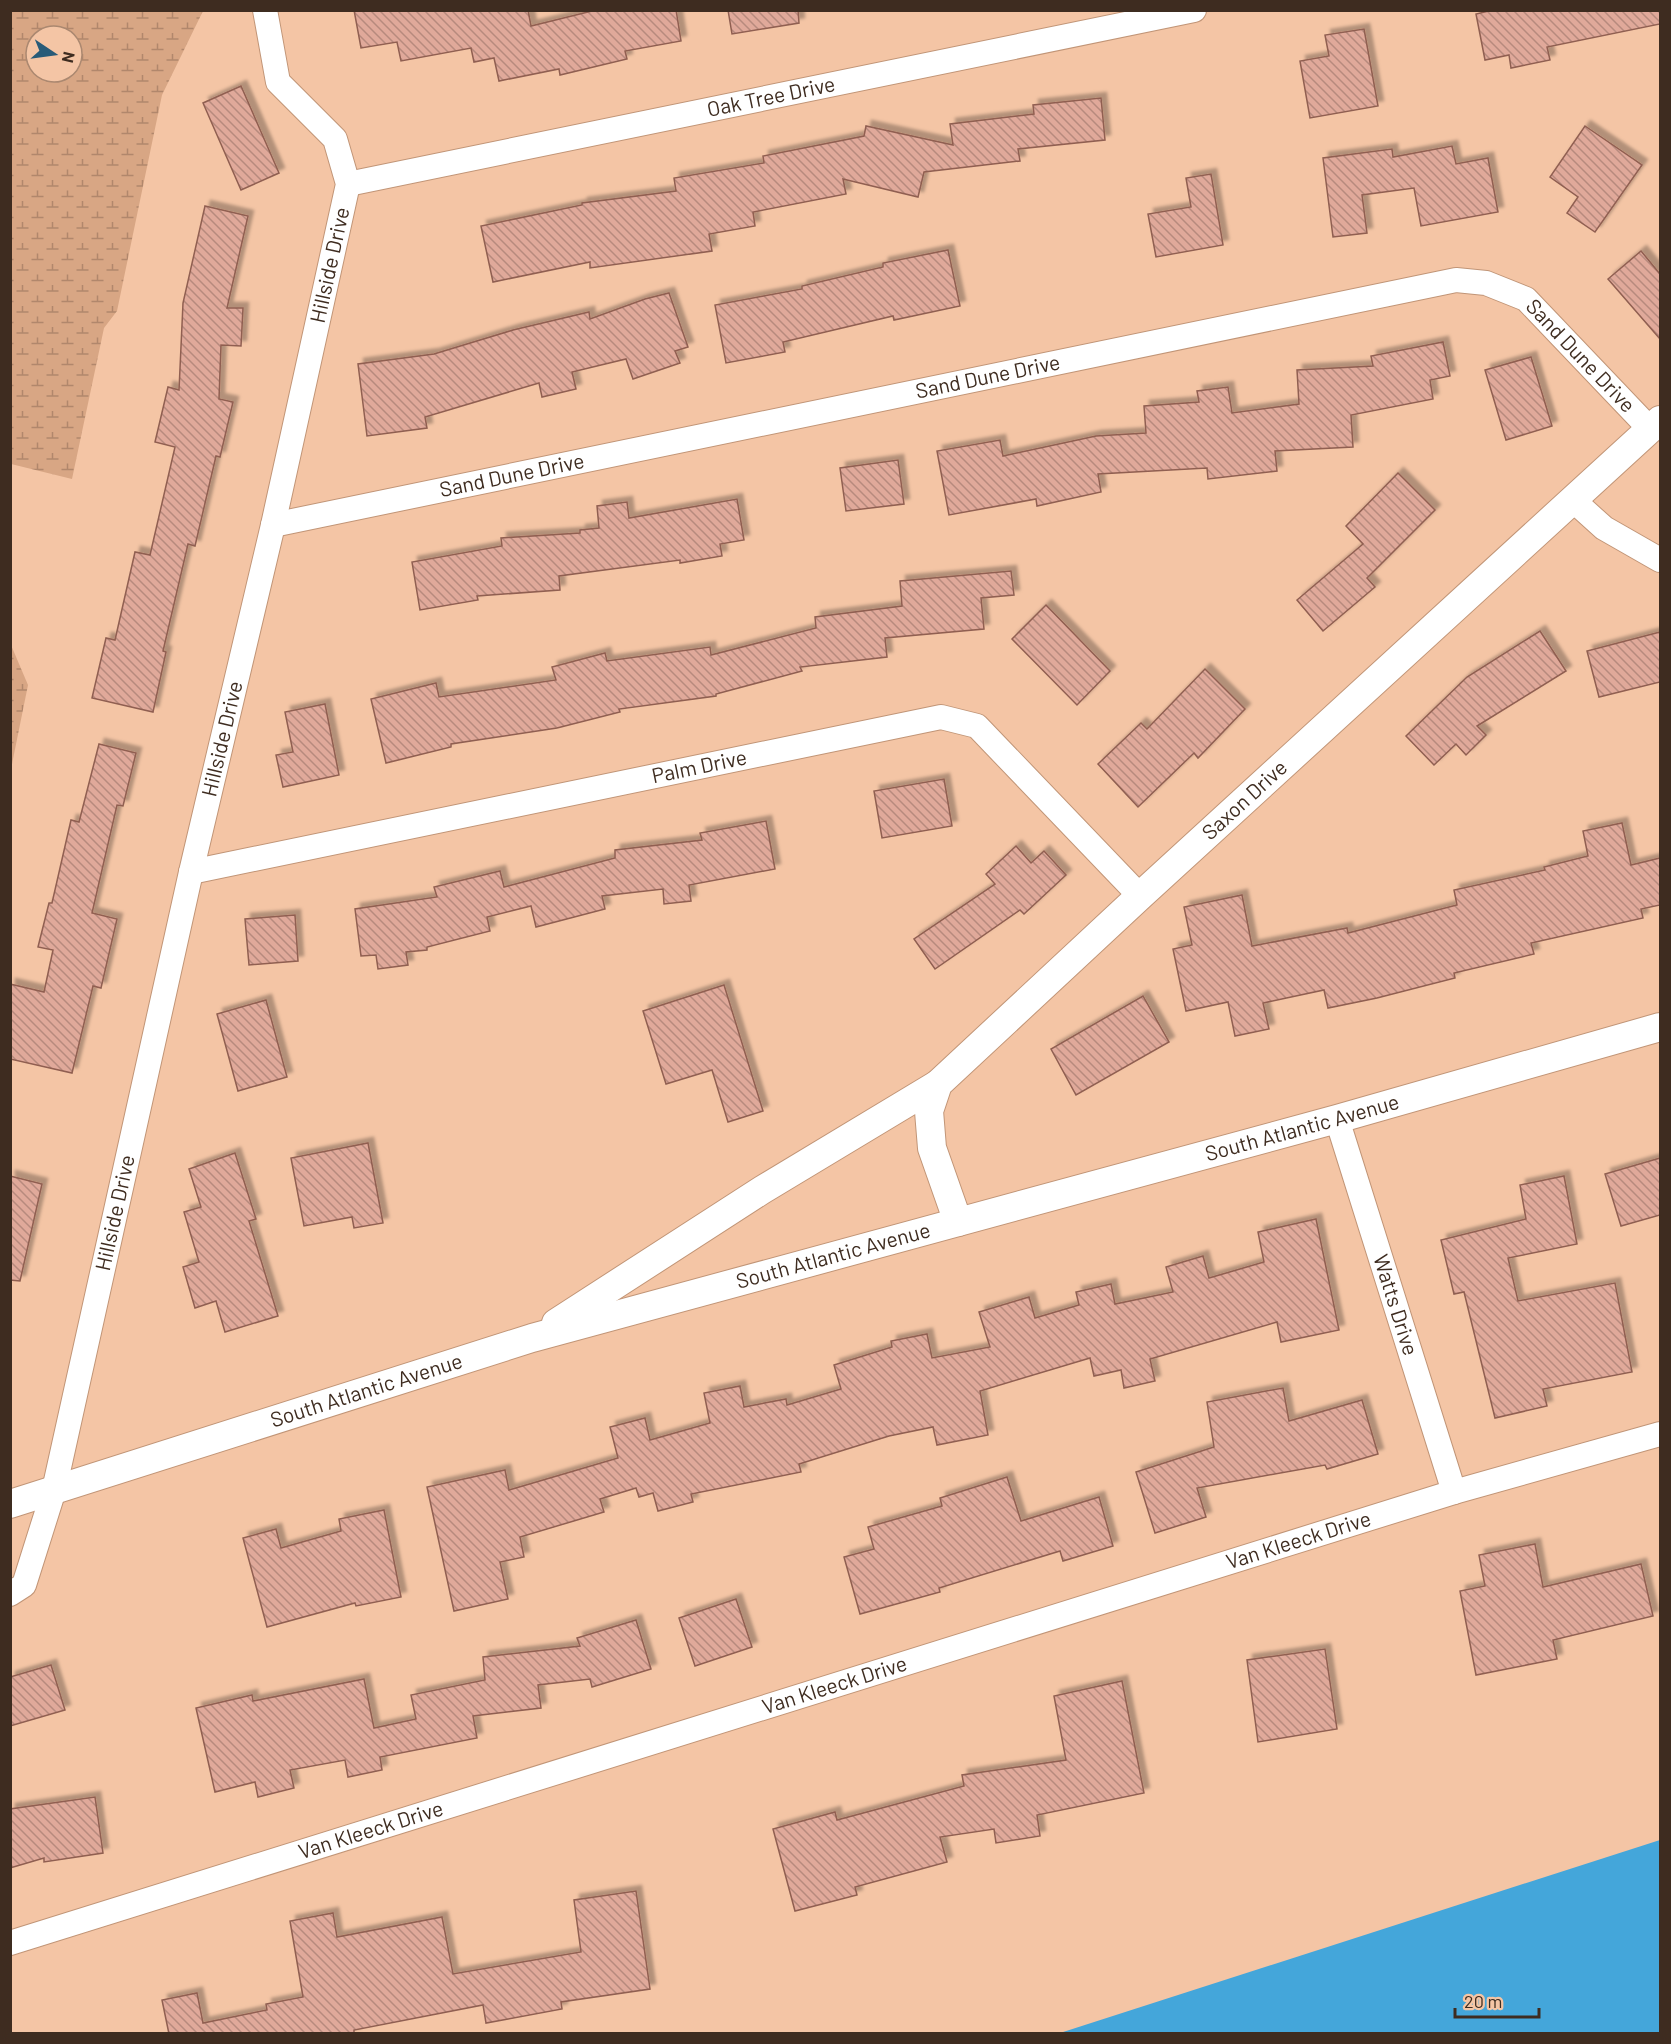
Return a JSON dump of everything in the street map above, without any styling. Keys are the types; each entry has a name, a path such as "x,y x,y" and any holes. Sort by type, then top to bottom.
{"street":[{"name":"Hillside Drive","path":"54,1490 191,872 273,525 348,184 335,139 278,82 265,10"},
{"name":"Oak Tree Drive","path":"348,184 1194,10"},
{"name":"Sand Dune Drive","path":"273,525 1456,279 1486,283 1526,299 1655,425"},
{"name":"Saxon Drive","path":"958,1222 932,1149 929,1111 938,1084 1655,425"},
{"path":"1573,500 1604,528 1660,560"},
{"name":"Palm Drive","path":"191,872 941,717 977,726 1140,896"},
{"name":"South Atlantic Avenue","path":"10,1504 532,1338 1338,1119 1660,1027"},
{"path":"532,1338 762,1190 938,1084"},
{"name":"Watts Drive","path":"1338,1119 1454,1492"},
{"name":"Van Kleeck Drive","path":"10,1943 1454,1492 1660,1434"},
{"path":"10,1594 24,1585 54,1490"}],"green space":[{"path":"10,11 203,11 162,95 117,311 104,328 72,479 11,464"},
{"path":"11,645 28,685 11,769"}],"water":[{"path":"1660,1840 1660,2033 1060,2033"}],"building":[{"path":"354,10 528,10 531,26 596,10 676,10 681,41 625,51 627,59 560,75 559,69 499,81 494,58 474,62 471,48 401,61 397,42 361,48"},
{"path":"728,10 798,10 799,23 732,34"},
{"path":"1493,10 1660,10 1660,24 1547,47 1550,60 1511,68 1509,55 1485,60 1476,14"},
{"path":"1364,29 1378,106 1310,118 1300,61 1329,56 1325,35"},
{"path":"241,86 279,173 241,190 203,103"},
{"path":"1101,98 1105,140 1018,149 1020,161 924,172 918,197 843,179 846,194 753,212 755,226 709,234 712,251 590,268 590,262 493,282 481,226 582,205 582,203 676,191 674,178 764,163 763,156 864,136 866,126 953,145 950,124 1034,114 1033,105"},
{"path":"1585,126 1642,165 1595,232 1567,213 1578,197 1550,177"},
{"path":"1452,146 1456,164 1488,158 1498,212 1421,226 1414,188 1362,195 1367,233 1333,237 1323,158 1392,149 1393,157"},
{"path":"1211,174 1223,245 1156,257 1148,214 1191,207 1186,178"},
{"path":"205,206 248,216 227,308 243,308 241,346 221,345 219,399 233,402 220,457 216,456 195,546 188,544 163,651 166,652 153,712 92,698 106,638 115,640 135,552 150,555 175,447 155,442 168,387 179,390 183,303"},
{"path":"948,250 960,306 894,320 893,316 783,342 785,352 726,363 715,305 802,289 802,286 883,267 883,263"},
{"path":"1641,251 1660,274 1660,339 1608,279"},
{"path":"669,293 688,347 675,351 680,363 633,379 626,359 572,372 576,389 542,397 539,383 425,417 427,428 367,436 358,364 434,354 513,330 589,312 590,319 645,299"},
{"path":"1443,342 1450,376 1430,380 1433,399 1351,415 1353,447 1275,451 1277,471 1208,479 1207,468 1098,474 1101,492 1037,506 1036,499 949,515 937,451 1000,440 1003,456 1096,436 1146,433 1144,406 1199,402 1197,391 1228,387 1232,413 1299,404 1297,370 1373,366 1371,356"},
{"path":"1531,357 1552,426 1506,440 1485,370"},
{"path":"898,460 904,504 846,511 840,468"},
{"path":"1398,473 1435,510 1367,578 1375,587 1323,631 1297,600 1363,544 1346,526"},
{"path":"737,499 744,540 720,544 722,556 680,563 680,560 559,576 560,590 477,596 478,600 420,610 412,562 502,546 501,538 580,533 580,530 599,528 597,506 627,502 629,518"},
{"path":"1011,571 1014,595 981,598 984,629 885,638 887,657 800,667 802,671 716,694 716,696 619,709 620,712 557,728 451,744 451,747 386,763 371,699 436,683 439,697 556,680 552,667 605,653 607,661 710,647 711,655 816,628 815,617 902,606 900,581"},
{"path":"1046,605 1110,671 1077,705 1012,639"},
{"path":"1540,631 1566,671 1477,726 1486,735 1466,755 1456,744 1434,765 1406,736 1467,677"},
{"path":"1660,632 1660,682 1599,697 1587,651"},
{"path":"1205,669 1245,709 1198,758 1194,753 1138,807 1098,764 1141,723 1147,729"},
{"path":"325,704 339,775 283,787 276,755 293,752 285,712"},
{"path":"99,744 136,753 123,806 117,805 92,913 117,919 101,988 93,986 72,1073 10,1059 10,984 44,992 53,950 38,947 49,903 52,903 71,820 79,822"},
{"path":"944,779 952,826 882,838 874,791"},
{"path":"766,821 775,869 689,885 691,901 664,904 663,889 602,896 605,909 536,927 531,906 487,917 490,931 427,947 427,950 406,952 408,965 378,969 376,955 361,956 355,909 437,897 434,887 500,871 504,887 615,858 615,850 702,840 700,833"},
{"path":"1622,823 1631,865 1660,858 1660,905 1641,909 1643,918 1531,943 1534,954 1454,973 1455,978 1377,998 1328,1008 1324,990 1263,1003 1269,1029 1235,1036 1228,1002 1186,1011 1173,949 1192,945 1184,907 1242,895 1252,946 1347,928 1348,933 1457,905 1454,890 1545,870 1544,867 1588,856 1583,831"},
{"path":"1016,846 1031,863 1044,851 1066,875 1024,914 1020,910 935,969 914,939 995,884 986,874"},
{"path":"295,915 298,961 249,965 245,919"},
{"path":"724,985 763,1111 728,1122 712,1070 666,1084 643,1011"},
{"path":"1143,996 1169,1042 1076,1095 1051,1049"},
{"path":"266,1000 287,1077 238,1091 217,1014"},
{"path":"368,1143 383,1223 354,1228 352,1217 304,1226 291,1158"},
{"path":"235,1153 256,1219 249,1221 278,1316 225,1332 216,1301 195,1308 183,1267 199,1262 184,1212 201,1207 189,1169"},
{"path":"1660,1158 1660,1215 1621,1226 1605,1174"},
{"path":"10,1176 42,1184 20,1281 10,1280"},
{"path":"1564,1176 1577,1244 1508,1258 1518,1301 1615,1283 1632,1372 1543,1389 1547,1406 1495,1418 1464,1292 1454,1294 1441,1240 1526,1219 1520,1185"},
{"path":"1316,1219 1339,1330 1281,1342 1277,1322 1150,1359 1155,1381 1124,1388 1121,1370 1094,1376 1090,1358 980,1391 988,1435 937,1445 933,1427 889,1436 799,1464 801,1472 691,1494 693,1502 658,1511 653,1493 639,1497 636,1488 600,1499 604,1512 520,1537 524,1557 500,1562 508,1599 454,1611 427,1487 505,1470 509,1490 618,1458 610,1427 645,1418 650,1440 710,1423 704,1393 740,1386 744,1407 786,1399 787,1405 841,1389 834,1365 892,1347 891,1341 927,1334 932,1358 990,1347 979,1312 1029,1297 1035,1318 1079,1305 1076,1292 1111,1284 1115,1304 1173,1292 1166,1267 1203,1256 1209,1278 1264,1262 1258,1232"},
{"path":"1283,1388 1289,1421 1362,1400 1378,1454 1327,1469 1325,1465 1197,1488 1206,1517 1155,1533 1136,1472 1214,1447 1207,1402"},
{"path":"1007,1477 1021,1521 1099,1497 1113,1546 1063,1561 1060,1551 939,1588 940,1592 860,1614 844,1557 874,1549 868,1527 942,1506 940,1498"},
{"path":"384,1510 401,1597 356,1606 355,1603 267,1627 243,1538 276,1529 281,1548 341,1531 339,1519"},
{"path":"1535,1544 1543,1587 1641,1564 1653,1616 1553,1640 1557,1659 1476,1675 1460,1591 1485,1586 1479,1555"},
{"path":"736,1599 752,1647 695,1666 679,1618"},
{"path":"636,1620 651,1669 592,1687 590,1679 538,1685 541,1708 473,1716 477,1738 380,1757 382,1770 348,1777 345,1760 290,1770 294,1788 258,1797 255,1782 215,1792 196,1708 252,1695 253,1701 364,1679 374,1728 416,1719 411,1695 485,1680 483,1657 580,1646 577,1638"},
{"path":"1325,1649 1337,1729 1258,1742 1247,1660"},
{"path":"51,1665 65,1710 10,1726 10,1677"},
{"path":"1122,1681 1144,1793 1037,1815 1040,1836 996,1843 994,1829 940,1837 947,1862 855,1887 857,1895 795,1911 773,1829 835,1812 837,1820 964,1786 962,1775 1066,1760 1054,1696"},
{"path":"95,1797 103,1853 44,1862 44,1858 10,1868 10,1809"},
{"path":"636,1891 650,1989 561,2002 562,2009 486,2023 483,2005 354,2030 354,2034 169,2034 162,2000 197,1993 203,2023 267,2010 266,2004 303,1997 290,1921 333,1913 337,1937 442,1917 453,1974 581,1952 574,1900"}]}
